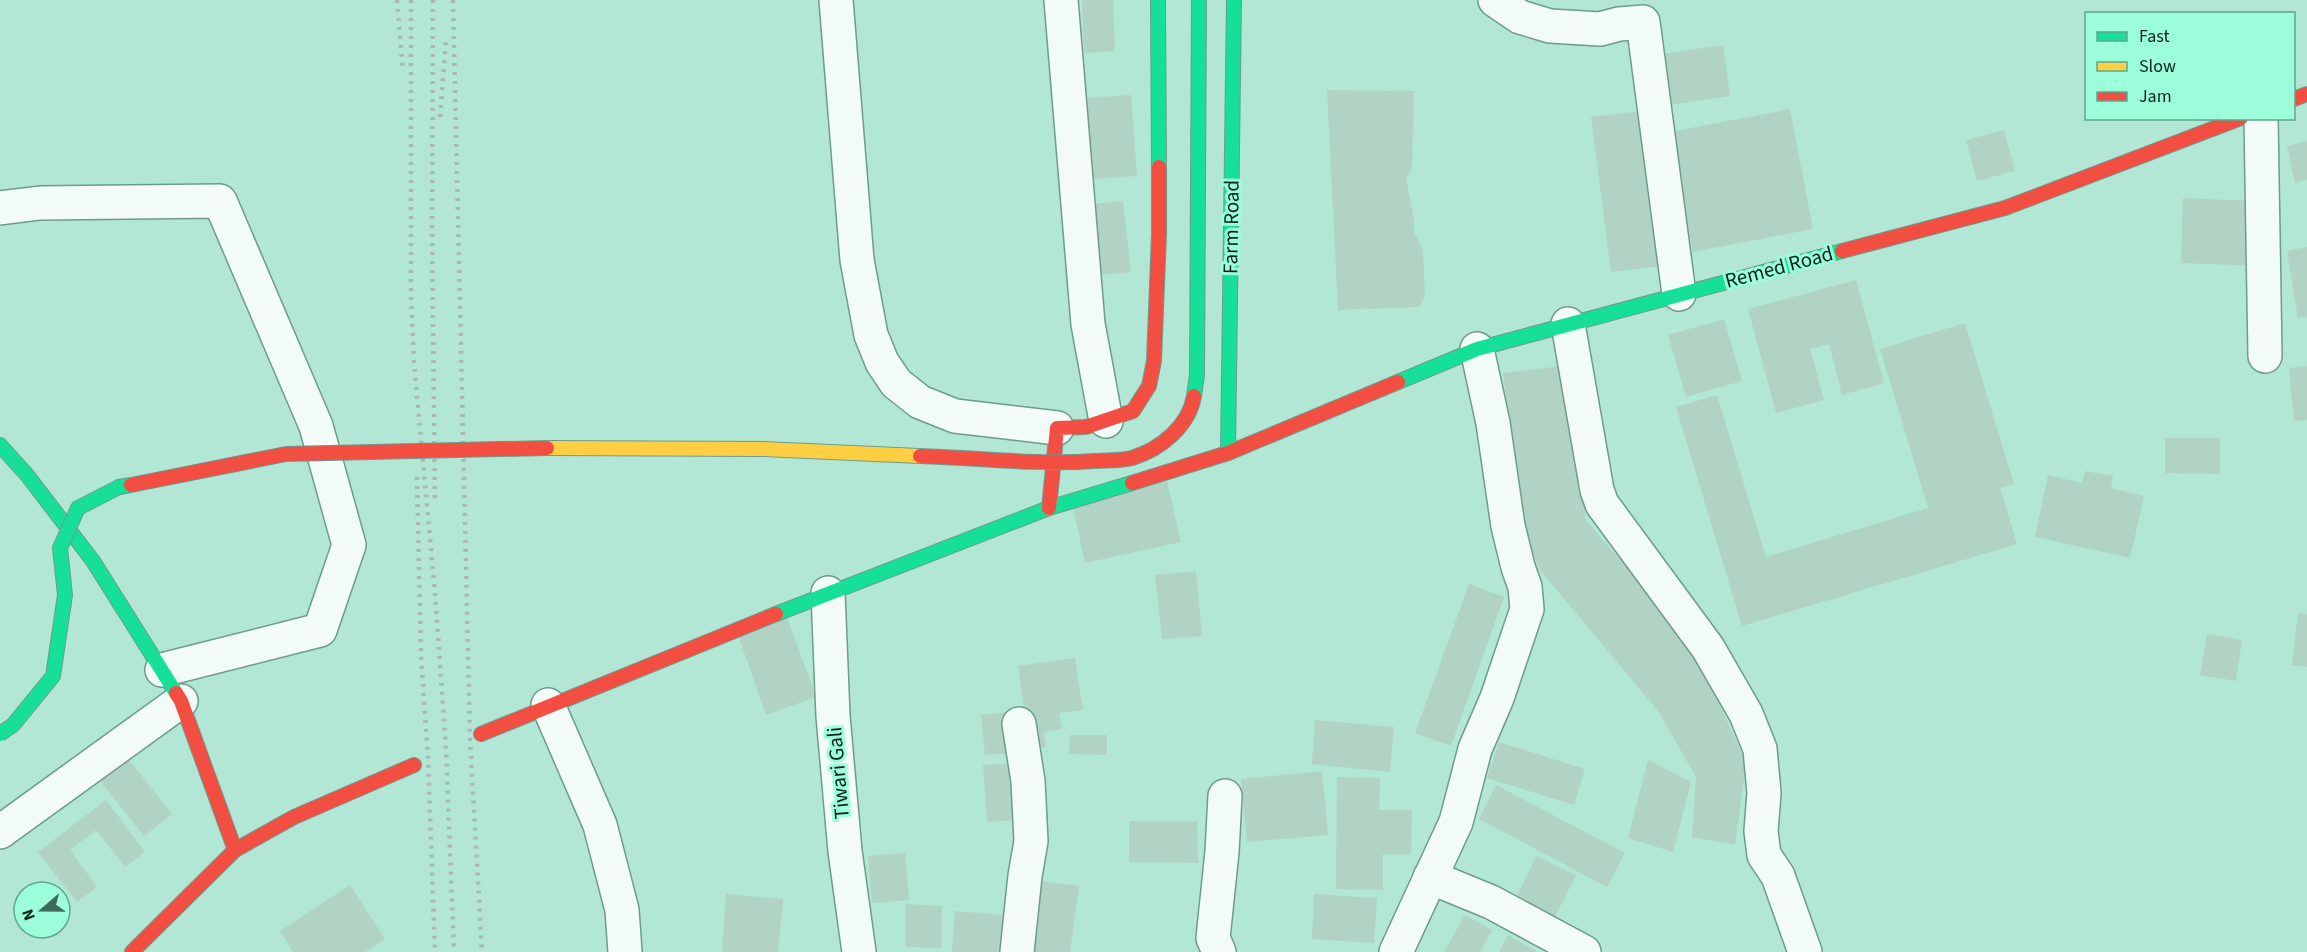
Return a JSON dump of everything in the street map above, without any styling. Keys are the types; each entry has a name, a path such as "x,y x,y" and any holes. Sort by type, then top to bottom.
{"street":[{"path":"836,0 857,260 871,335 882,362 896,383 920,402 955,416 1057,428 1086,426 1133,411 1143,399 1149,386 1154,362 1159,234 1158,0"},
{"path":"1061,0 1088,324 1106,421"},
{"path":"0,734 13,725 53,676 66,595 60,548 78,508 119,488 286,454 540,448 751,449 1074,462 1131,458 1161,445 1178,428 1192,408 1197,375 1199,0"},
{"name":"Farm Road","path":"1228,453 1235,0"},
{"path":"1495,0 1520,17 1550,26 1600,29 1619,24 1643,22 1679,294"},
{"name":"Remed Road","path":"481,734 828,593 1049,508 1228,453 1478,349 2005,208 2236,120"},
{"path":"2261,120 2265,356"},
{"path":"0,208 40,203 220,201 316,426 349,545 320,630 162,670"},
{"path":"1568,324 1597,490 1602,504 1708,648 1746,714 1760,748 1764,793 1761,831 1764,855 1778,876 1805,952"},
{"path":"1396,952 1456,822 1475,749 1497,698 1527,609 1525,586 1508,526 1494,423 1478,349"},
{"path":"1049,508 1057,428"},
{"path":"0,445 27,475 93,561 181,701 235,850"},
{"name":"Tiwari Gali","path":"828,593 833,716 845,851 859,952"},
{"path":"0,832 181,701"},
{"path":"548,705 600,825 622,910 625,952"},
{"path":"1017,952 1031,841 1028,781 1019,724"},
{"path":"132,952 235,850 294,817 414,765"},
{"path":"1219,952 1213,938 1225,796"},
{"path":"1430,877 1491,902 1578,951"}],"building":[{"path":"1082,0 1113,0 1115,51 1084,53"},
{"path":"1723,45 1730,96 1670,105 1662,54"},
{"path":"1327,90 1414,91 1412,170 1406,177 1414,219 1414,232 1423,250 1425,297 1419,307 1338,310"},
{"path":"1131,95 1137,176 1092,179 1086,98"},
{"path":"1790,109 1813,229 1693,252 1670,132"},
{"path":"1641,111 1662,266 1611,272 1591,117"},
{"path":"2004,130 2015,171 1977,181 1966,140"},
{"path":"2307,141 2307,180 2295,183 2287,146"},
{"path":"2183,198 2258,201 2256,266 2181,263"},
{"path":"1123,201 1131,272 1100,275 1093,204"},
{"path":"2307,247 2307,317 2298,318 2287,251"},
{"path":"1856,280 1884,383 1842,395 1829,344 1810,349 1824,400 1776,413 1748,309"},
{"path":"1724,319 1742,381 1686,397 1668,335"},
{"path":"1965,323 2014,484 2000,488 2017,544 1742,626 1676,407 1717,395 1766,557 1928,508 1880,349"},
{"path":"1570,365 1586,520 1651,596 1689,647 1707,677 1746,763 1735,845 1692,837 1696,777 1658,711 1540,570 1522,531 1503,373"},
{"path":"2307,366 2307,420 2294,421 2289,368"},
{"path":"2165,438 2220,438 2220,474 2165,473"},
{"path":"2085,471 2113,476 2111,488 2144,496 2130,558 2035,537 2048,475 2082,483"},
{"path":"1167,481 1181,542 1085,563 1072,502"},
{"path":"1196,571 1202,636 1162,639 1155,575"},
{"path":"1469,584 1504,597 1451,746 1415,733"},
{"path":"2298,613 2307,614 2307,667 2292,665"},
{"path":"787,617 816,697 766,715 738,635"},
{"path":"2207,634 2242,640 2236,681 2200,675"},
{"path":"1075,658 1083,710 1059,713 1062,729 1044,732 1046,747 1030,749 1018,666"},
{"path":"1007,712 1011,753 985,755 981,715"},
{"path":"1315,720 1394,727 1390,772 1312,764"},
{"path":"1070,735 1107,735 1107,755 1069,754"},
{"path":"1499,742 1585,769 1574,805 1487,778"},
{"path":"125,755 172,814 144,836 97,777"},
{"path":"1648,760 1691,782 1673,852 1628,838"},
{"path":"1015,763 1019,820 987,822 983,765"},
{"path":"1322,771 1328,835 1247,842 1241,779"},
{"path":"1337,777 1380,778 1379,810 1412,810 1411,855 1383,854 1383,890 1336,889"},
{"path":"1496,785 1625,853 1607,887 1479,819"},
{"path":"106,800 145,852 125,867 96,830 70,850 97,887 77,902 72,896 72,880 60,880 38,852"},
{"path":"1129,821 1197,821 1198,863 1129,862"},
{"path":"905,853 909,900 872,903 868,856"},
{"path":"1536,856 1576,875 1555,917 1516,898"},
{"path":"1034,880 1079,886 1070,952 1024,952"},
{"path":"350,885 385,939 365,952 293,952 280,931"},
{"path":"726,894 783,899 778,952 722,952"},
{"path":"1314,894 1377,898 1374,943 1312,939"},
{"path":"906,904 942,906 941,948 905,947"},
{"path":"955,911 1015,916 1012,952 952,952"},
{"path":"1465,915 1492,930 1480,952 1444,952"},
{"path":"1508,935 1538,952 1499,952"}],"railway":[{"path":"397,0 403,72"},
{"path":"411,0 411,297 414,363 435,593 446,749 454,952"},
{"path":"433,0 432,230 435,503"},
{"path":"453,0 470,739 482,952"},
{"path":"440,117 446,39"},
{"path":"417,477 421,655 428,759 435,952"}],"traffic: fast":[{"path":"1158,0 1159,167"},
{"path":"1194,396 1197,375 1199,0"},
{"path":"1228,453 1234,0"},
{"path":"1398,382 1477,349 1842,251"},
{"path":"0,445 27,475 93,561 176,693"},
{"path":"776,614 1049,508 1132,483"},
{"path":"0,734 13,725 53,676 65,595 60,548 78,508 119,487 131,485"}],"traffic: jam":[{"path":"2295,99 2307,94"},
{"path":"1842,251 2005,208 2236,120"},
{"path":"1049,508 1057,428 1086,427 1133,411 1149,386 1154,361 1159,167"},
{"path":"1132,483 1228,453 1398,382"},
{"path":"920,456 1051,462 1128,459 1153,449 1172,435 1186,417 1194,396"},
{"path":"131,485 286,454 547,448"},
{"path":"481,734 776,614"},
{"path":"176,693 181,701 235,850"},
{"path":"132,952 235,850 294,817 414,765"}],"traffic: slow":[{"path":"547,448 763,449 920,456"}]}
